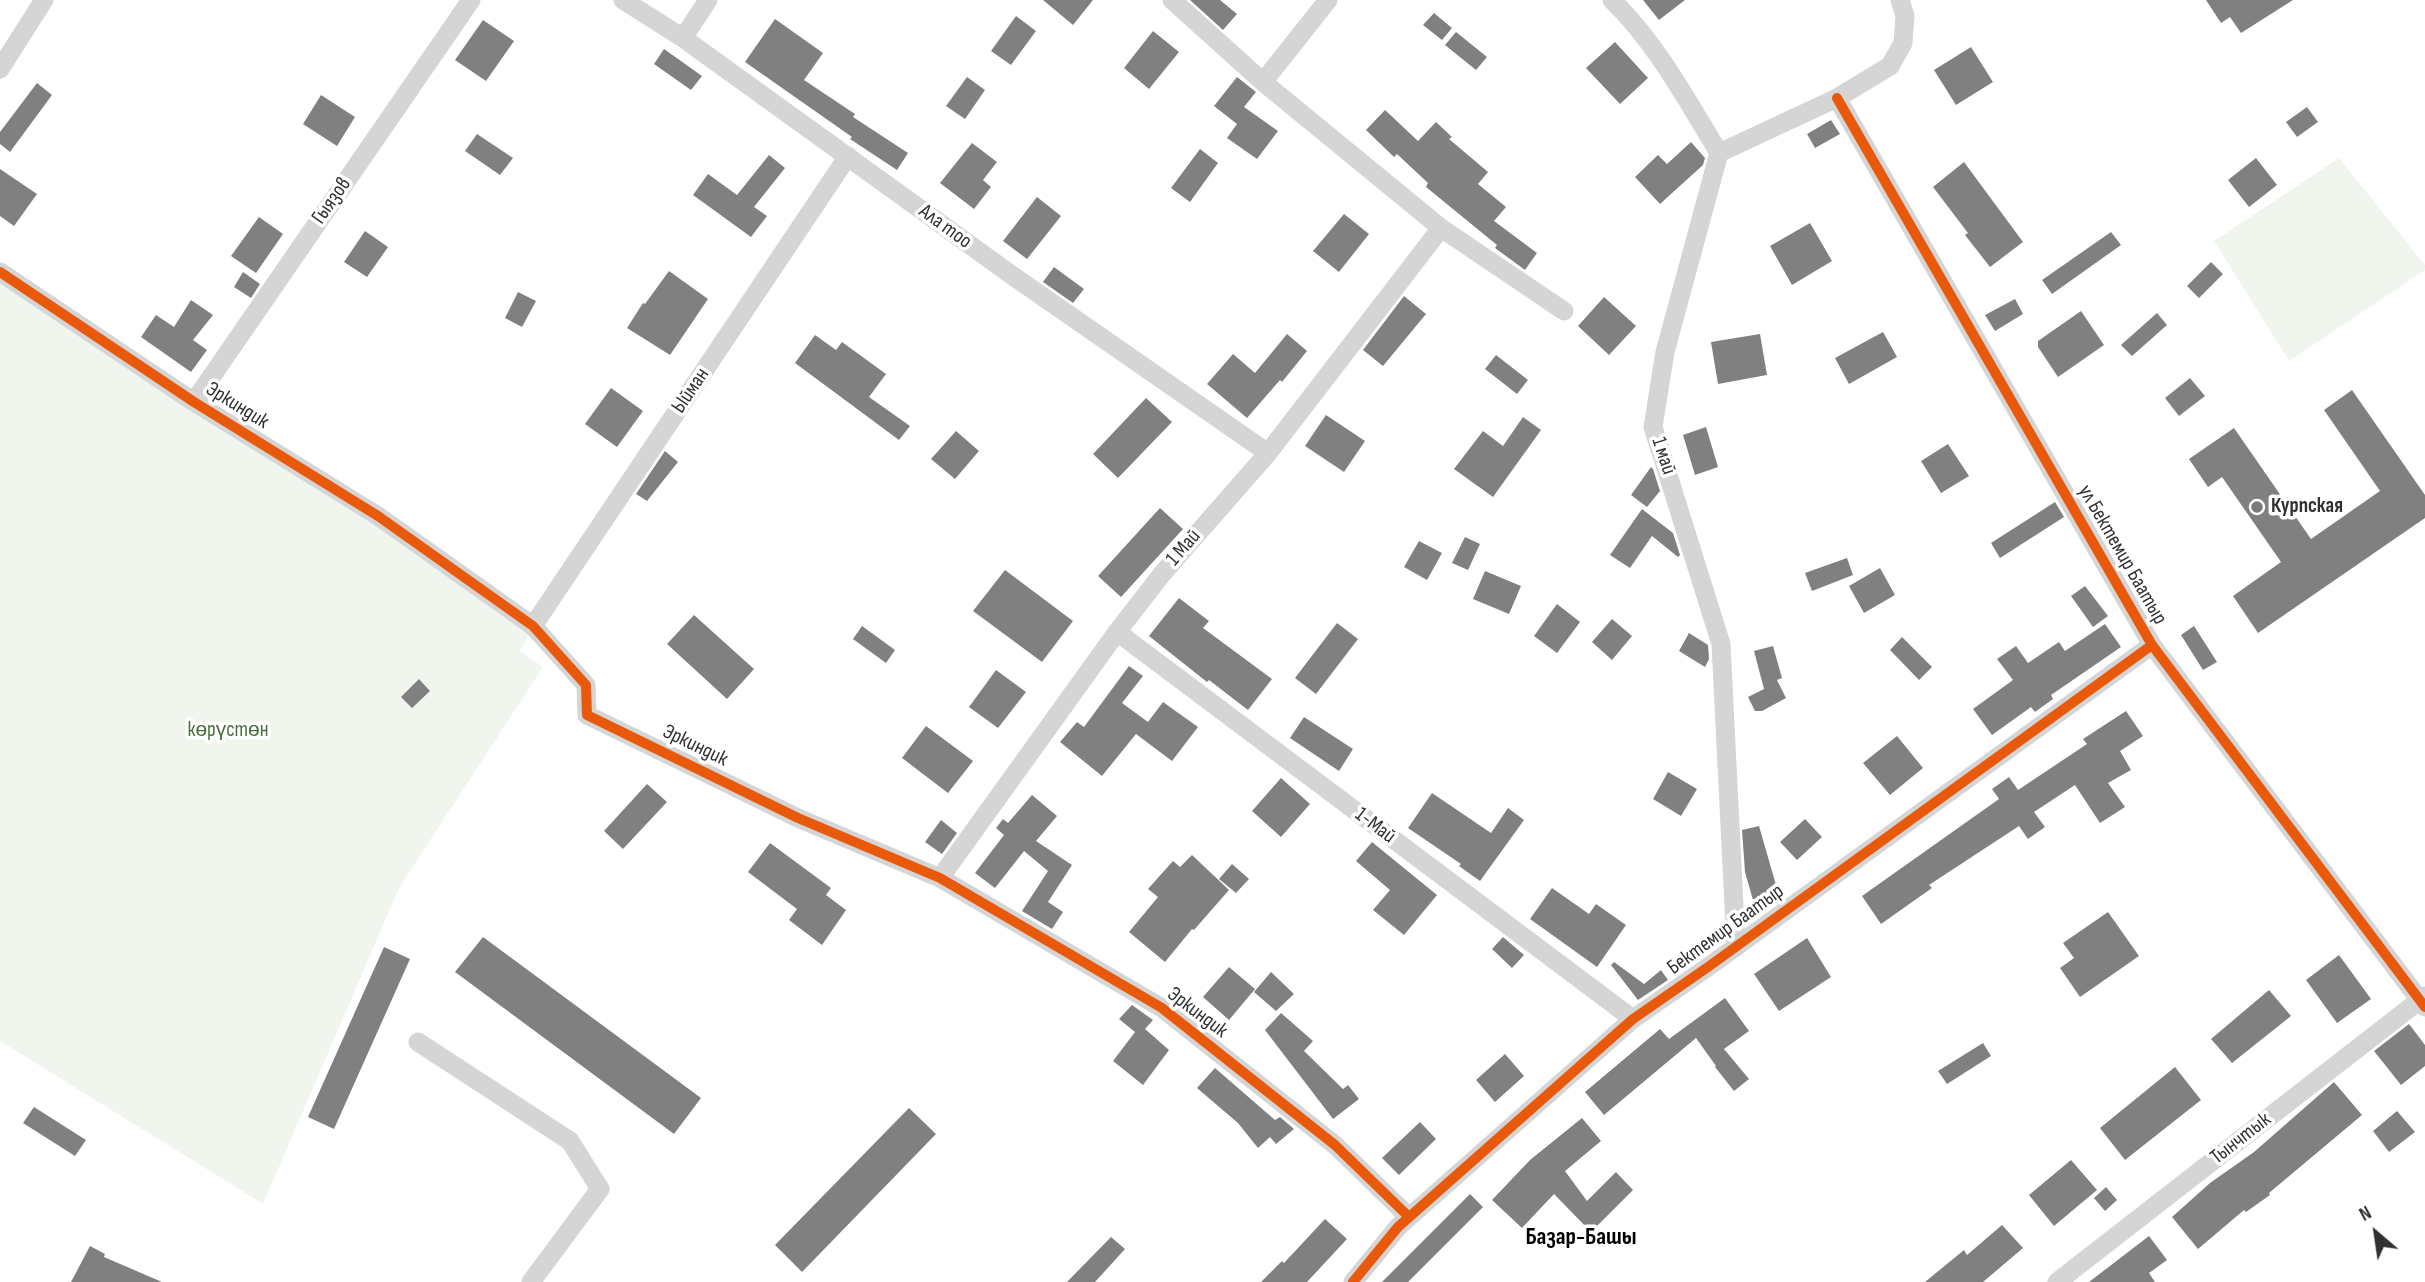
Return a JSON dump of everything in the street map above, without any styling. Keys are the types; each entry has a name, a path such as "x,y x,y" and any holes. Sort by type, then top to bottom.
{"street":[{"path":"0,69 44,0"},
{"name":"Гыязов","path":"194,402 471,0"},
{"name":"Ала тоо","path":"623,0 682,38 1013,276 1268,453"},
{"path":"682,38 708,0"},
{"path":"1172,0 1263,82 1441,229 1564,311"},
{"path":"1263,82 1328,0"},
{"path":"1612,0 1636,23 1671,73 1719,153 1836,98 1889,66 1903,43 1905,16 1900,0"},
{"name":"ул Бектемир Баатыр","path":"1836,98 2152,645 2423,1001"},
{"name":"1 май","path":"1719,153 1665,352 1653,427 1721,644 1736,947"},
{"name":"Ыйман","path":"533,626 848,156"},
{"name":"1 Май","path":"940,878 1117,632 1162,574 1268,453 1441,229"},
{"name":"Эркиндик","path":"0,272 194,402 378,516 533,626 586,685 587,715 798,818 940,878 1162,1008 1335,1145 1409,1217"},
{"name":"1-Май","path":"1117,632 1633,1019"},
{"name":"Бектемир Баатыр","path":"1353,1282 1398,1227 1633,1019 2152,645"},
{"name":"Тынчтык","path":"2057,1282 2423,1001"},
{"path":"418,1042 569,1141 600,1188 531,1282"}],"green space":[{"path":"2339,158 2425,265 2425,270 2289,361 2214,241"},
{"name":"көрүстөн","path":"0,274 533,626 520,651 543,667 399,888 263,1204 0,1041"}],"building":[{"path":"1043,0 1093,0 1073,25"},
{"path":"1190,0 1220,0 1237,14 1223,30"},
{"path":"1643,0 1685,0 1659,20"},
{"path":"2206,0 2293,0 2241,33 2230,17 2221,23"},
{"path":"1434,13 1452,28 1442,40 1423,25"},
{"path":"1016,16 1036,31 1011,65 991,51"},
{"path":"775,19 823,53 804,80 855,114 853,117 908,153 897,170 745,62"},
{"path":"483,20 514,41 486,81 455,60"},
{"path":"1153,31 1179,52 1149,89 1124,68"},
{"path":"1456,32 1487,57 1476,70 1445,45"},
{"path":"1615,42 1648,78 1620,104 1586,68"},
{"path":"1971,47 1993,82 1956,105 1934,70"},
{"path":"664,49 702,76 691,90 654,64"},
{"path":"967,77 985,90 965,119 946,106"},
{"path":"1237,77 1256,92 1244,107 1278,131 1257,159 1227,138 1237,124 1214,106"},
{"path":"37,83 52,95 10,152 0,144 0,132"},
{"path":"321,95 355,117 337,146 303,124"},
{"path":"2307,107 2318,122 2297,137 2286,122"},
{"path":"1385,110 1418,141 1436,122 1452,137 1449,139 1488,172 1478,184 1506,207 1494,221 1537,253 1525,270 1495,248 1497,245 1426,187 1428,183 1397,154 1394,157 1366,130"},
{"path":"1831,120 1840,134 1815,148 1807,134"},
{"path":"477,134 513,158 500,175 465,151"},
{"path":"1691,142 1705,158 1703,165 1660,204 1635,177 1658,155 1667,164"},
{"path":"972,143 997,162 983,180 991,187 974,209 940,183"},
{"path":"1200,149 1218,163 1190,202 1171,188"},
{"path":"769,155 785,168 754,207 767,216 751,237 693,195 708,174 737,195"},
{"path":"2256,158 2277,185 2249,207 2228,180"},
{"path":"1964,162 2023,242 1990,267 1933,187"},
{"path":"0,169 37,194 14,226 0,216"},
{"path":"1037,197 1061,216 1027,259 1003,241"},
{"path":"1344,214 1369,234 1339,272 1313,251"},
{"path":"259,217 283,234 256,273 231,256"},
{"path":"1810,223 1832,261 1792,285 1770,246"},
{"path":"365,231 388,247 367,277 344,262"},
{"path":"2111,232 2121,245 2052,294 2042,280"},
{"path":"2211,262 2223,274 2199,298 2187,286"},
{"path":"1054,267 1084,289 1073,303 1043,282"},
{"path":"669,271 708,299 670,355 627,328"},
{"path":"243,272 260,284 251,298 234,287"},
{"path":"518,292 536,301 522,327 505,318"},
{"path":"1404,296 1426,314 1383,366 1363,350"},
{"path":"1604,297 1636,326 1609,355 1578,326"},
{"path":"2015,299 2023,314 1995,331 1985,315"},
{"path":"191,300 213,315 193,340 207,350 191,372 141,337 156,315 174,327"},
{"path":"2081,311 2104,345 2058,377 2038,347 2038,341"},
{"path":"2157,313 2167,325 2132,356 2121,345"},
{"path":"1883,332 1897,357 1849,384 1835,358"},
{"path":"1287,334 1307,351 1247,418 1207,384 1233,354 1255,373"},
{"path":"1760,334 1767,375 1718,384 1711,342"},
{"path":"815,335 836,350 842,342 886,374 869,397 910,426 899,440 795,363"},
{"path":"1496,355 1528,380 1517,394 1485,369"},
{"path":"2190,378 2205,396 2179,416 2165,398"},
{"path":"611,388 643,411 617,447 585,424"},
{"path":"2352,390 2425,495 2425,518 2258,633 2233,596 2281,562 2222,477 2208,487 2189,459 2234,428 2311,539 2380,491 2324,410"},
{"path":"1146,398 1172,422 1118,478 1093,454"},
{"path":"1326,415 1365,441 1344,472 1305,446"},
{"path":"1523,417 1541,430 1493,497 1454,469 1483,431 1503,446"},
{"path":"1706,427 1718,467 1695,475 1683,435"},
{"path":"956,431 979,451 955,479 931,459"},
{"path":"1948,444 1969,476 1941,493 1921,461"},
{"path":"665,451 678,462 647,501 636,494"},
{"path":"1651,467 1660,491 1647,507 1631,495"},
{"path":"2055,502 2064,517 2000,558 1991,543"},
{"path":"1160,508 1183,529 1121,597 1098,576"},
{"path":"1642,509 1673,533 1680,555 1678,557 1652,536 1630,568 1610,555"},
{"path":"1465,537 1480,544 1468,570 1452,563"},
{"path":"1419,541 1442,553 1427,580 1404,567"},
{"path":"1847,558 1853,575 1812,591 1805,573"},
{"path":"1880,568 1895,595 1864,613 1849,586"},
{"path":"1005,570 1073,621 1042,662 973,611"},
{"path":"1485,571 1521,586 1509,614 1473,599"},
{"path":"2085,586 2108,616 2093,627 2071,596"},
{"path":"1179,598 1209,621 1203,628 1272,679 1248,710 1209,680 1207,682 1149,636"},
{"path":"1557,604 1580,622 1557,653 1534,636"},
{"path":"694,615 754,669 727,699 667,644"},
{"path":"1612,619 1632,636 1612,660 1592,642"},
{"path":"1337,623 1358,639 1316,694 1295,678"},
{"path":"2105,624 2121,647 2051,695 2053,699 2035,712 2031,707 1992,735 1973,709 2013,680 1997,659 2016,646 2028,663 2059,642 2065,651"},
{"path":"862,626 895,650 886,663 853,639"},
{"path":"2194,626 2217,662 2203,670 2181,635"},
{"path":"1689,633 1708,645 1709,659 1705,667 1679,651"},
{"path":"1902,637 1932,667 1919,680 1890,650"},
{"path":"1773,646 1782,678 1777,680 1786,698 1762,711 1755,711 1748,697 1764,689 1754,651"},
{"path":"1129,666 1143,676 1122,703 1148,722 1163,702 1198,727 1172,761 1136,734 1102,776 1060,742 1077,722 1084,727"},
{"path":"996,670 1026,692 998,728 969,707"},
{"path":"419,679 430,691 412,708 401,697"},
{"path":"2126,711 2143,736 2120,751 2131,770 2108,783 2125,807 2100,823 2075,785 2034,812 2045,827 2028,839 2019,826 1929,885 1932,888 1881,924 1862,896 1999,799 1992,789 2009,777 2018,790 2087,744 2083,739"},
{"path":"1304,717 1353,749 1339,771 1290,738"},
{"path":"926,726 973,761 948,793 902,758"},
{"path":"1897,736 1923,768 1890,795 1863,763"},
{"path":"1668,772 1697,789 1681,816 1653,799"},
{"path":"1281,778 1310,804 1281,837 1252,811"},
{"path":"647,784 667,802 623,849 604,831"},
{"path":"1432,793 1491,833 1508,808 1524,820 1480,881 1459,866 1461,864 1408,828"},
{"path":"1032,795 1057,816 1036,841 1072,865 1048,902 1063,912 1052,929 1022,911 1048,871 1024,851 995,888 975,873 1004,835 996,828 1003,819 1008,823"},
{"path":"1805,819 1822,837 1797,860 1780,842"},
{"path":"941,820 957,833 942,854 925,842"},
{"path":"1759,826 1778,892 1753,900 1745,872 1742,830"},
{"path":"1372,842 1437,895 1404,935 1373,910 1390,890 1356,861"},
{"path":"770,843 831,888 826,895 846,910 822,945 789,920 797,909 748,872"},
{"path":"1192,855 1229,890 1165,962 1129,932 1158,897 1148,889 1173,861 1180,867"},
{"path":"1232,864 1249,879 1236,893 1219,879"},
{"path":"1552,888 1589,914 1596,904 1626,925 1597,967 1530,919"},
{"path":"2108,912 2139,956 2080,997 2060,968 2074,958 2063,943"},
{"path":"483,937 701,1098 674,1134 455,972"},
{"path":"1503,937 1524,955 1512,968 1492,949"},
{"path":"1807,938 1831,977 1779,1011 1754,974"},
{"path":"384,947 410,959 334,1129 308,1117"},
{"path":"2339,955 2371,999 2337,1023 2306,980"},
{"path":"1614,962 1644,984 1661,970 1668,980 1638,1000 1611,965"},
{"path":"1229,967 1255,989 1229,1020 1203,997"},
{"path":"1271,972 1294,994 1276,1011 1254,992"},
{"path":"2269,990 2291,1016 2232,1063 2211,1039"},
{"path":"1725,998 1749,1031 1724,1049 1749,1079 1734,1091 1696,1038 1604,1115 1585,1092 1660,1029 1669,1039"},
{"path":"1132,1005 1153,1020 1145,1029 1169,1050 1143,1085 1113,1061 1135,1032 1119,1019"},
{"path":"1281,1013 1313,1041 1304,1051 1343,1089 1348,1085 1359,1099 1333,1119 1265,1030"},
{"path":"2409,1024 2425,1045 2425,1066 2401,1085 2374,1051"},
{"path":"1983,1043 1991,1056 1947,1084 1938,1071"},
{"path":"1505,1054 1524,1076 1495,1102 1476,1080"},
{"path":"2175,1067 2201,1100 2125,1160 2100,1128"},
{"path":"1215,1068 1275,1120 1280,1117 1294,1129 1276,1144 1270,1137 1258,1148 1238,1123 1197,1088"},
{"path":"2334,1082 2362,1115 2269,1193 2270,1195 2246,1212 2244,1210 2198,1249 2172,1217 2210,1183 2254,1152"},
{"path":"34,1107 86,1140 75,1156 23,1123"},
{"path":"909,1108 936,1134 802,1272 775,1245"},
{"path":"2397,1111 2415,1132 2389,1152 2373,1131"},
{"path":"1582,1118 1601,1141 1565,1171 1587,1201 1616,1172 1633,1190 1591,1232 1554,1194 1522,1228 1492,1200 1530,1160"},
{"path":"1420,1122 1436,1139 1399,1175 1382,1158"},
{"path":"2071,1160 2097,1190 2054,1226 2029,1195"},
{"path":"2106,1187 2117,1200 2105,1211 2094,1198"},
{"path":"1470,1194 1483,1207 1408,1282 1382,1282"},
{"path":"1325,1219 1347,1239 1307,1282 1261,1282 1282,1261 1284,1263"},
{"path":"2002,1225 2023,1248 1983,1282 1925,1282 1964,1250 1967,1255"},
{"path":"2149,1236 2167,1260 2149,1273 2155,1282 2089,1282"},
{"path":"1111,1237 1125,1249 1095,1282 1067,1282"},
{"path":"90,1246 105,1254 104,1257 162,1282 71,1282"}],"cycle path":[{"path":"1837,98 2152,645 2425,1007"},
{"path":"0,272 194,402 378,516 533,626 586,685 587,715 798,818 940,878 1162,1008 1335,1145 1409,1217"},
{"path":"1353,1282 1398,1227 1633,1019 2152,645"}],"place":[{"name":"Курпская","path":"2257,507"}],"district":[{"name":"Базар-Башы","path":"1581,1238"}]}
